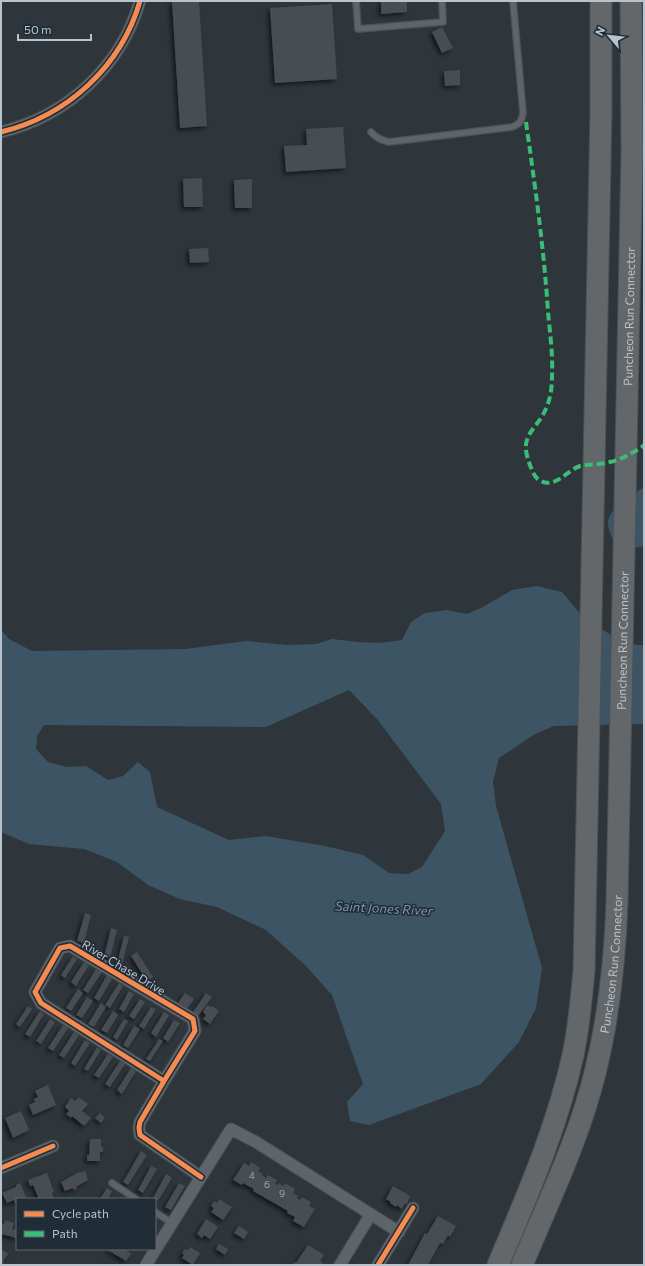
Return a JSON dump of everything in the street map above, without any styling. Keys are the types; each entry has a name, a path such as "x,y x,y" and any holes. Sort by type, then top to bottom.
{"highway":[{"name":"Puncheon Run Connector","path":"498,1265 543,1155 559,1107 572,1055 578,1022 584,971 601,111 600,1"},
{"name":"Puncheon Run Connector","path":"522,1265 575,1136 596,1068 606,1020 614,965 617,902 632,144 631,1"}],"street":[{"path":"1,132 18,128 36,120 66,103 82,91 108,63 118,49 134,18 140,1"},
{"name":"River Chase Drive","path":"164,1081 41,1003 35,992 60,948 70,946 193,1019 195,1031 140,1122 139,1128 140,1135 201,1177"},
{"path":"156,1249 230,1129 256,1142 399,1232"},
{"path":"1,1168 53,1146"},
{"path":"378,1265 413,1208"},
{"path":"340,1265 371,1214"},
{"path":"146,1265 155,1250"}],"lane":[{"path":"356,1 358,29 443,22 442,1"},
{"path":"371,132 376,137 389,142 518,125 521,122 523,112 513,1"},
{"path":"112,1184 134,1198"},
{"path":"156,1213 172,1223"}],"water":[{"path":"644,487 644,546 623,550 616,547 611,536 608,525 611,513 621,503"},
{"name":"Saint Jones River","path":"537,586 562,592 582,616 617,639 637,645 644,645 644,724 554,726 535,734 499,758 493,782 496,806 542,968 536,1008 519,1042 481,1084 369,1125 350,1121 347,1102 363,1084 332,995 306,966 266,930 217,907 180,899 148,885 117,862 84,849 29,844 1,832 1,630 9,639 32,651 185,649 246,641 288,645 316,644 332,639 379,643 402,640 411,622 425,613 447,610 467,614 481,608 512,590","holes":["349,690 377,719 441,804 445,831 422,867 408,874 389,873 363,855 325,846 266,836 229,840 157,807 150,772 138,762 123,776 108,780 86,766 67,767 48,762 36,749 37,736 44,725 266,727"]}],"building":[{"path":"199,1 207,126 180,128 172,2"},
{"path":"381,1 407,1 407,12 381,14"},
{"path":"332,4 337,79 275,83 270,8"},
{"path":"442,27 453,48 442,53 432,32"},
{"path":"460,70 460,85 445,86 444,71"},
{"path":"343,127 346,168 286,172 284,146 307,145 306,129"},
{"path":"202,178 203,207 184,207 183,179"},
{"path":"252,179 252,208 235,208 234,180"},
{"path":"208,248 209,262 190,263 189,249"},
{"path":"85,913 91,915 84,943 77,941"},
{"path":"111,928 117,930 110,958 104,957"},
{"path":"124,936 129,937 122,965 117,964"},
{"path":"137,952 153,977 147,981 131,956"},
{"path":"73,956 77,959 65,978 61,975"},
{"path":"84,962 89,965 76,986 71,982"},
{"path":"96,969 102,972 88,993 83,990"},
{"path":"107,975 112,979 99,1001 94,998"},
{"path":"119,983 123,986 110,1008 105,1005"},
{"path":"78,989 83,993 71,1011 66,1008"},
{"path":"129,991 134,994 124,1012 119,1009"},
{"path":"185,993 194,999 187,1009 178,1003"},
{"path":"206,993 212,997 198,1016 193,1012"},
{"path":"87,997 93,1001 82,1018 76,1015"},
{"path":"140,999 145,1002 134,1019 129,1016"},
{"path":"101,1003 106,1007 94,1027 88,1024"},
{"path":"207,1005 212,1006 219,1011 210,1024 203,1019 206,1015 203,1012"},
{"path":"28,1006 32,1009 20,1027 16,1024"},
{"path":"151,1007 156,1009 144,1029 139,1026"},
{"path":"40,1011 44,1014 30,1037 25,1034"},
{"path":"113,1011 118,1015 107,1033 101,1030"},
{"path":"164,1012 169,1015 156,1037 151,1033"},
{"path":"50,1019 55,1022 41,1044 36,1041"},
{"path":"124,1019 128,1021 117,1040 113,1037"},
{"path":"174,1020 180,1023 168,1042 163,1038"},
{"path":"63,1025 68,1028 53,1051 48,1048"},
{"path":"134,1026 140,1029 128,1048 123,1045"},
{"path":"74,1032 79,1035 64,1058 59,1055"},
{"path":"159,1039 163,1041 150,1061 146,1059"},
{"path":"85,1040 90,1043 75,1066 71,1063"},
{"path":"97,1047 101,1050 88,1071 84,1069"},
{"path":"108,1054 113,1057 99,1078 94,1075"},
{"path":"120,1061 125,1064 110,1087 105,1084"},
{"path":"131,1068 136,1071 122,1094 117,1090"},
{"path":"48,1085 56,1105 33,1115 29,1105 35,1102 34,1099 38,1097 35,1091"},
{"path":"79,1097 88,1104 82,1111 91,1118 84,1126 72,1116 71,1118 66,1114 69,1111 65,1107 71,1098 75,1101"},
{"path":"21,1111 29,1130 13,1138 5,1118"},
{"path":"100,1113 105,1118 101,1123 95,1118"},
{"path":"90,1139 101,1139 101,1147 103,1147 103,1152 100,1152 100,1161 87,1161"},
{"path":"141,1151 147,1155 128,1185 123,1182"},
{"path":"251,1162 260,1168 258,1171 266,1178 268,1175 277,1180 275,1183 278,1185 279,1183 283,1186 285,1183 295,1189 293,1193 298,1196 297,1198 300,1200 302,1197 311,1202 309,1206 315,1209 304,1227 293,1221 295,1217 287,1213 288,1211 253,1191 254,1189 233,1180 244,1163 249,1166"},
{"path":"151,1166 157,1169 143,1193 138,1190"},
{"path":"85,1171 88,1180 76,1187 77,1189 74,1190 73,1188 65,1191 61,1182 79,1172"},
{"path":"47,1173 54,1192 52,1193 54,1198 39,1198 33,1185 30,1186 28,1180"},
{"path":"166,1174 172,1178 158,1201 156,1198 153,1198"},
{"path":"20,1183 27,1198 16,1198 16,1202 14,1200 7,1203 2,1193 16,1187 16,1185"},
{"path":"179,1183 185,1186 171,1210 165,1207"},
{"path":"393,1186 410,1196 407,1204 405,1203 402,1209 397,1205 396,1207 386,1199"},
{"path":"107,1188 112,1191 108,1198 101,1198"},
{"path":"219,1199 232,1207 223,1220 211,1212 214,1208 211,1206 214,1201 217,1203"},
{"path":"438,1216 456,1226 450,1237 448,1235 443,1244 440,1243 428,1265 408,1265 425,1233 427,1234"},
{"path":"206,1219 218,1227 210,1239 204,1235 202,1238 197,1234"},
{"path":"5,1220 14,1223 12,1229 16,1230 16,1238 1,1234 1,1223 4,1224"},
{"path":"239,1226 248,1232 244,1239 234,1233"},
{"path":"219,1244 228,1249 225,1255 216,1249"},
{"path":"308,1245 324,1255 320,1261 323,1263 321,1265 292,1265 294,1262 296,1263"},
{"path":"190,1247 200,1253 193,1265 182,1258 184,1255 182,1253 185,1249 188,1250"},
{"path":"1,1249 8,1254 3,1261 3,1265 1,1265"},
{"path":"108,1250 125,1250 131,1254 126,1261"}],"marked path":[{"path":"526,122 542,241 552,368 551,387 548,402 543,414 527,439 526,446 530,465 537,479 550,483 556,481 575,468 614,461 630,454 644,445"}],"cycle path":[{"path":"1,132 48,114 69,101 88,85 105,67 120,47 131,25 140,1"},
{"path":"164,1081 195,1031 193,1019 70,946 60,948 35,992 41,1003 164,1081 140,1122 140,1135 201,1177"},
{"path":"1,1168 53,1146"},
{"path":"378,1265 413,1208"}]}
